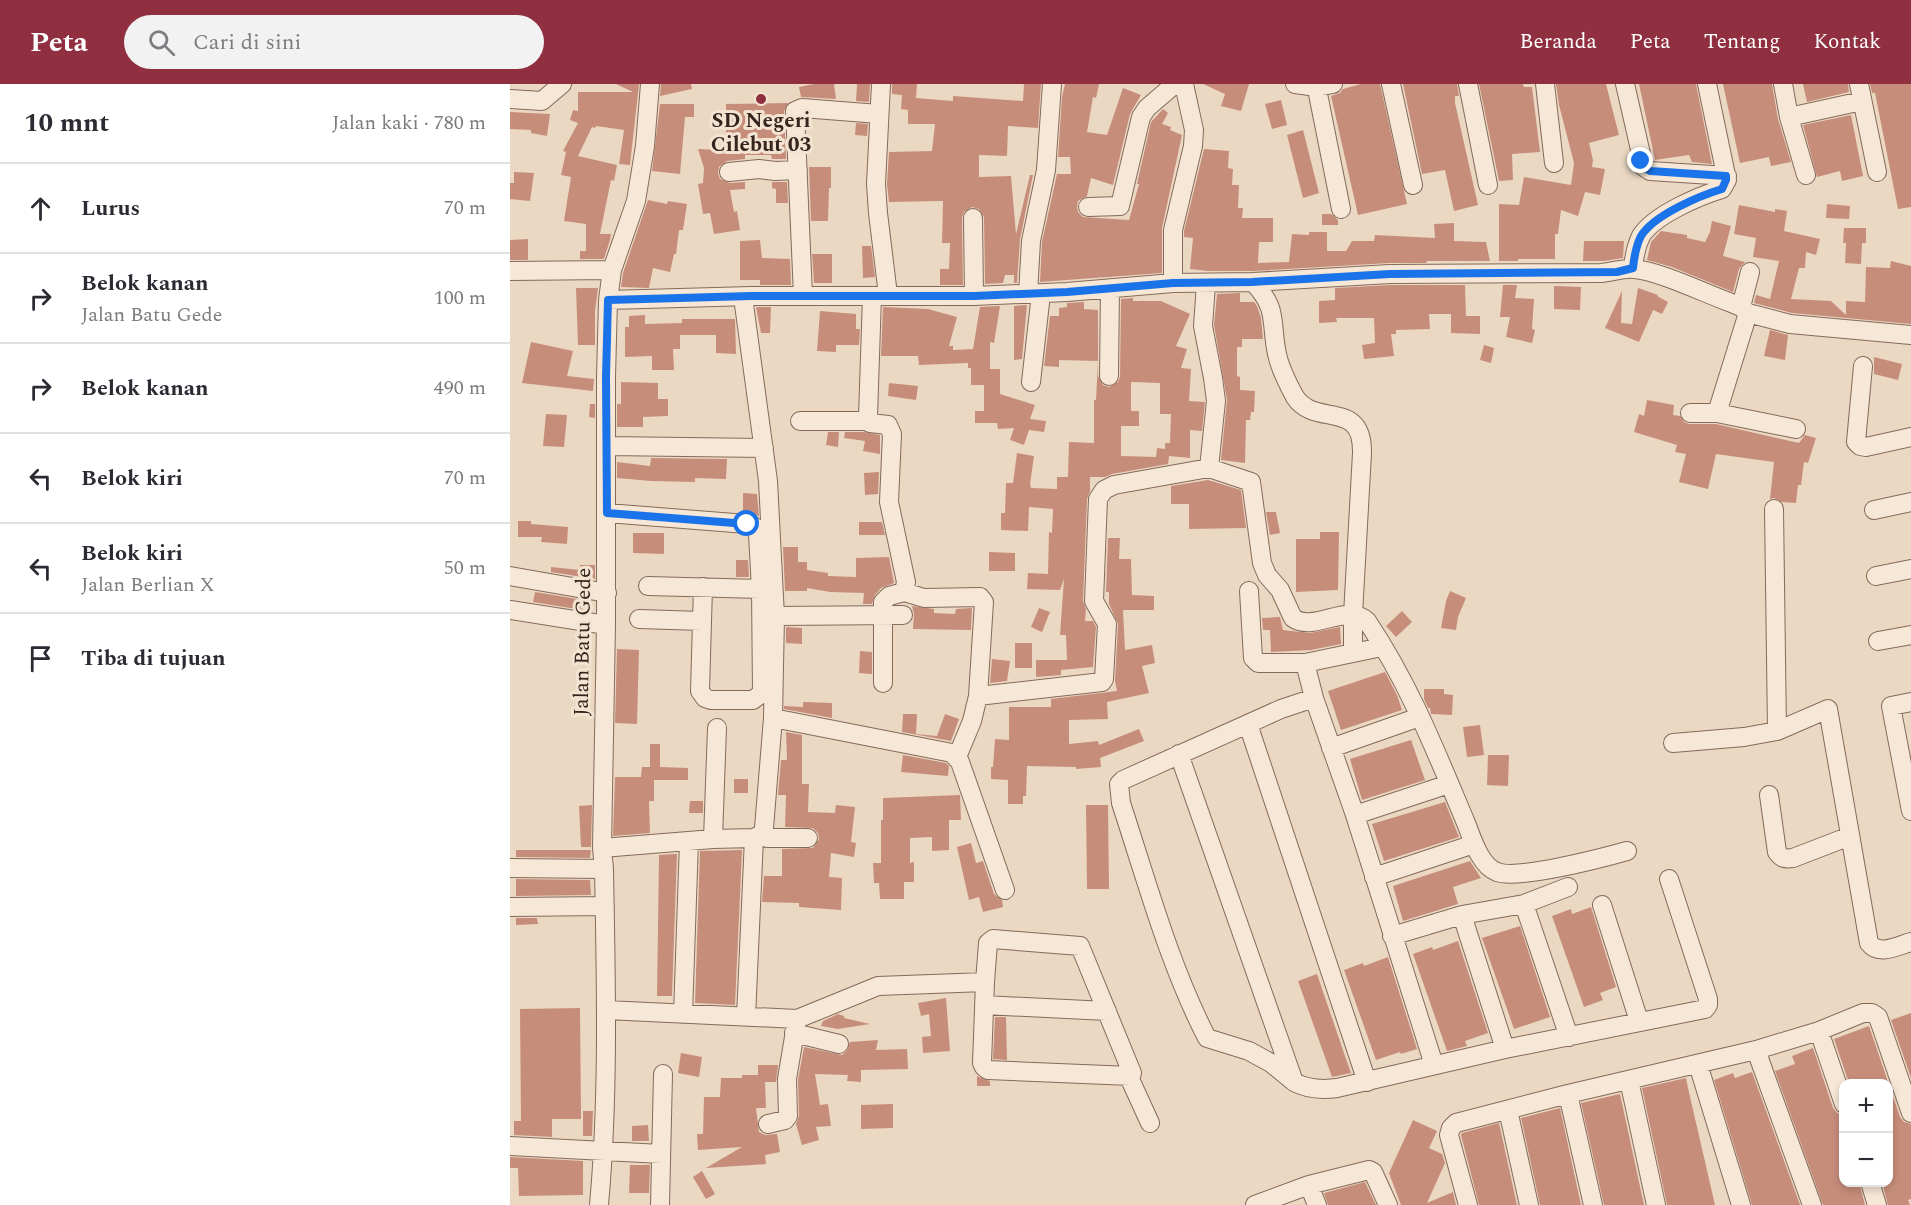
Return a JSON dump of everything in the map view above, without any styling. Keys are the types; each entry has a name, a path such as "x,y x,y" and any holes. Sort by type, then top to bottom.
{"street":[{"path":"510,99 542,101 562,84"},
{"name":"Jalan Batu Gede","path":"599,1205 603,1151 606,1010 602,848 607,593 608,300 612,270 636,201 645,146 650,84"},
{"path":"868,421 880,295 876,184 881,84"},
{"path":"1031,382 1034,294 1031,241 1046,170 1052,84"},
{"path":"1088,207 1120,206 1141,117 1147,108 1175,84"},
{"path":"1173,283 1173,230 1193,146 1194,130 1184,84"},
{"path":"1295,84 1322,85 1341,209"},
{"path":"1391,84 1413,185"},
{"path":"1468,84 1488,185"},
{"path":"1545,84 1554,163"},
{"path":"1625,84 1644,167 1650,171 1726,178"},
{"path":"1633,268 1636,251 1644,232 1661,217 1704,195 1722,189 1726,178 1707,84"},
{"path":"1783,84 1789,117 1806,175"},
{"path":"1789,117 1861,93 1877,172"},
{"path":"803,296 796,110 802,108 879,114"},
{"path":"729,172 759,169 798,170"},
{"path":"974,218 974,296"},
{"path":"608,300 880,295 974,296 1034,294 1173,283 1206,284 1390,274 1601,273 1633,268 1658,275 1744,310 1790,324 1911,335"},
{"path":"510,271 612,270"},
{"path":"1717,413 1744,310 1750,272"},
{"path":"1252,282 1269,303 1280,365 1297,399 1310,410 1345,418 1357,428 1360,435 1362,453 1353,653"},
{"path":"1206,284 1203,326 1215,401 1209,468"},
{"path":"1109,376 1110,288"},
{"path":"743,297 768,481 775,616 773,718 766,822 763,833 756,837"},
{"path":"1863,366 1856,442 1866,447 1911,437"},
{"path":"1690,413 1717,413 1796,429"},
{"path":"800,421 868,421 888,424 892,434 889,502 906,582 904,592"},
{"path":"607,446 764,448"},
{"path":"978,696 1101,682 1104,679 1107,624 1094,601 1100,494 1108,487 1120,483 1209,468 1251,482 1262,563 1267,575 1280,590 1293,618 1302,622 1353,615 1366,621 1399,671 1420,713 1473,841 1485,862 1494,872 1508,875 1580,863 1627,851"},
{"path":"1874,510 1911,502"},
{"path":"1774,509 1777,731"},
{"path":"607,513 751,525 757,531 761,589 762,693 753,700 711,700 702,695 700,685 703,587"},
{"path":"1876,576 1911,569"},
{"path":"510,576 607,593"},
{"path":"648,586 761,589"},
{"path":"1249,591 1255,661 1262,664 1305,663 1377,648"},
{"path":"883,683 883,602 886,597 904,592 924,598 983,599 978,696 972,721 957,757"},
{"path":"510,610 606,625"},
{"path":"775,616 903,615"},
{"path":"639,620 702,621"},
{"path":"1878,641 1911,635"},
{"path":"1305,663 1314,698 1355,815 1434,1065"},
{"path":"1314,698 1281,709 1179,754 1119,784 1121,803 1163,933 1194,1013 1207,1038 1249,1051 1271,1063 1302,1086 1327,1090 1505,1049 1705,1009 1708,999 1669,879"},
{"path":"1911,702 1891,706 1911,812"},
{"path":"1673,743 1744,737 1777,731 1828,709 1869,943 1880,951 1911,942"},
{"path":"773,718 946,750 957,757 1005,890"},
{"path":"1331,748 1411,720"},
{"path":"1248,724 1367,1082"},
{"path":"713,839 717,728"},
{"path":"1179,754 1294,1082"},
{"path":"1355,815 1443,786"},
{"path":"1769,795 1777,852 1780,857 1793,858 1850,836"},
{"path":"746,1017 756,837"},
{"path":"602,848 713,839 808,838"},
{"path":"683,1014 689,841"},
{"path":"1374,877 1465,847"},
{"path":"510,868 604,869"},
{"path":"1392,936 1462,915 1524,904 1568,887"},
{"path":"1524,904 1569,1037"},
{"path":"1602,905 1639,1022"},
{"path":"510,907 605,906"},
{"path":"1462,915 1505,1049"},
{"path":"1130,1077 985,1069 982,1063 988,943 993,939 1078,944 1082,947 1132,1072 1130,1077 1150,1123"},
{"path":"796,1026 878,987 985,982"},
{"path":"984,1005 1107,1011"},
{"path":"606,1010 746,1017 796,1026 839,1044"},
{"path":"1468,1205 1449,1135 1450,1128 1456,1124 1568,1094 1756,1050 1819,1031 1863,1013 1875,1014 1911,1113"},
{"path":"768,1124 785,1120 788,1116 788,1079 796,1026"},
{"path":"1819,1031 1839,1089"},
{"path":"1756,1050 1812,1205"},
{"path":"1698,1064 1741,1205"},
{"path":"660,1205 663,1074"},
{"path":"1629,1080 1656,1205"},
{"path":"1568,1094 1593,1205"},
{"path":"1508,1110 1530,1205"},
{"path":"510,1146 661,1154"},
{"path":"1256,1205 1309,1185 1369,1170 1373,1172 1388,1205"},
{"path":"1309,1185 1317,1205"},
{"path":"1872,1187 1877,1205"}],"building":[{"path":"616,84 639,84 630,165 619,164 624,130 592,127 578,156 617,165 614,181 611,180 600,234 611,234 604,259 580,259 580,251 586,251 586,224 564,221 571,177 561,175 566,152 563,151 578,123 570,120 573,110 578,111 578,92 633,92"},
{"path":"661,84 691,84 692,89 660,96"},
{"path":"834,84 836,99 801,97 799,87"},
{"path":"857,84 870,84 869,102 856,101"},
{"path":"892,84 917,84 916,98 953,101 953,96 1023,101 1024,84 1041,84 1038,128 1008,126 1007,156 979,155 979,177 1011,176 1016,234 1030,175 1033,175 1020,239 1017,283 1014,283 1014,275 1005,275 1003,283 985,284 984,217 979,209 972,207 964,212 962,218 963,285 940,285 940,269 949,269 950,243 942,243 943,201 889,202 887,184 889,152 932,151 935,124 908,124 908,110 901,109 902,95 892,94"},
{"path":"1065,84 1099,84 1096,98 1093,97 1087,132 1107,135 1123,88 1141,95 1130,114 1113,185 1091,178 1087,196 1078,201 1078,212 1083,217 1129,220 1139,184 1137,184 1151,122 1163,109 1168,113 1162,124 1182,135 1162,228 1162,273 1040,282 1042,242 1057,174 1071,174 1070,157 1058,157"},
{"path":"1203,84 1249,84 1241,111 1221,106 1225,94"},
{"path":"1361,84 1380,84 1407,204 1358,215 1331,96 1340,93 1343,89"},
{"path":"1403,84 1457,84 1459,96 1455,96 1455,103 1478,205 1454,211 1445,170 1422,174"},
{"path":"1479,84 1523,84 1524,87 1532,87 1540,152 1512,154 1513,180 1499,181"},
{"path":"1556,84 1606,84 1619,135 1589,143 1593,160 1592,167 1605,169 1600,195 1585,192 1578,216 1561,210 1558,234 1555,234 1555,259 1499,261 1499,204 1519,205 1524,177 1571,185 1574,163"},
{"path":"1639,84 1696,84 1712,164 1692,162 1689,155 1655,160"},
{"path":"1723,84 1772,84 1778,119 1791,162 1771,166 1769,157 1740,163"},
{"path":"1803,84 1848,84 1849,92 1807,102"},
{"path":"1870,84 1911,84 1911,207 1898,209 1875,93 1872,93"},
{"path":"1281,100 1287,125 1272,129 1265,104"},
{"path":"788,103 784,111 786,159 772,159 771,155 745,155 745,159 727,161 719,167 720,179 730,183 745,182 745,189 730,190 740,230 714,234 710,213 703,214 698,184 703,183 704,168 698,149 726,150 726,104"},
{"path":"660,104 694,104 694,117 685,117 680,174 652,171"},
{"path":"510,112 550,114 547,136 531,133 531,130 510,129"},
{"path":"1851,115 1863,176 1842,181 1840,171 1817,177 1803,125"},
{"path":"856,123 868,124 867,136 855,135"},
{"path":"1303,130 1319,193 1303,198 1287,135"},
{"path":"1204,149 1229,151 1228,168 1233,169 1232,185 1239,185 1238,208 1243,208 1242,218 1273,218 1273,242 1259,242 1258,263 1289,262 1292,234 1309,235 1309,232 1327,232 1327,251 1346,251 1352,241 1374,241 1375,235 1435,238 1434,224 1454,223 1454,241 1486,242 1490,261 1427,261 1426,263 1253,271 1190,269 1193,238 1184,237 1184,231"},
{"path":"809,167 831,167 828,221 811,221"},
{"path":"514,172 534,173 530,201 510,199 510,183 514,183"},
{"path":"772,182 787,182 788,203 776,203 776,189 772,188"},
{"path":"648,200 667,204 668,201 687,204 683,230 679,230 676,254 674,254 670,272 653,268 649,288 621,287 623,273"},
{"path":"1827,204 1850,206 1849,219 1826,218"},
{"path":"1739,205 1775,212 1775,209 1787,211 1784,231 1820,239 1816,255 1806,252 1805,268 1799,268 1791,299 1831,301 1846,315 1846,301 1865,302 1866,267 1890,268 1891,261 1911,266 1911,324 1792,313 1754,303 1756,295 1770,299 1779,261 1753,257 1756,238 1734,234"},
{"path":"1322,214 1331,214 1338,220 1338,225 1322,225"},
{"path":"1712,221 1731,226 1723,256 1745,262 1739,269 1733,292 1672,267 1647,260 1651,242 1661,231 1687,235 1687,238 1705,242"},
{"path":"1844,228 1866,228 1866,243 1862,243 1861,264 1845,263"},
{"path":"528,239 528,260 510,260 510,240"},
{"path":"760,240 762,258 790,259 791,285 760,285 760,280 740,280 740,241"},
{"path":"1584,241 1624,241 1623,258 1583,261"},
{"path":"862,246 871,246 875,277 863,278"},
{"path":"812,254 832,254 832,283 814,283"},
{"path":"1465,285 1466,316 1480,316 1480,334 1451,333 1451,314 1429,314 1430,329 1396,330 1396,334 1391,334 1394,356 1364,359 1362,345 1375,343 1374,318 1336,318 1337,322 1319,323 1319,301 1335,300 1335,288"},
{"path":"1503,285 1517,285 1515,298 1534,299 1532,329 1535,330 1532,343 1506,337 1510,317 1500,317"},
{"path":"1554,286 1581,287 1580,310 1554,309"},
{"path":"576,288 598,288 595,345 578,345"},
{"path":"1638,288 1658,295 1668,302 1662,314 1653,310 1639,342 1605,328 1622,291 1621,323 1632,324"},
{"path":"1240,293 1240,302 1254,302 1257,306 1263,339 1242,339 1242,347 1237,347 1237,376 1240,377 1240,390 1255,391 1254,412 1251,412 1250,420 1246,420 1245,463 1221,460 1227,400 1214,325 1217,294"},
{"path":"1121,299 1161,301 1190,314 1176,346 1187,349 1181,368 1191,369 1189,401 1205,402 1202,431 1190,430 1190,458 1169,456 1168,464 1105,477 1090,477 1083,601 1086,609 1085,621 1093,621 1096,627 1093,667 1061,670 1061,675 1036,677 1036,660 1067,660 1066,635 1060,635 1064,579 1060,590 1027,589 1028,573 1048,574 1049,532 1052,533 1053,509 1029,507 1028,531 1001,530 1001,513 1005,513 1006,483 1013,483 1017,453 1034,456 1031,488 1057,489 1057,477 1068,477 1069,442 1094,443 1094,400 1096,400 1098,361 1098,376 1103,385 1109,387 1118,382 1120,377","holes":["1131,382 1160,383 1160,414 1171,414 1170,443 1165,443 1165,449 1157,448 1156,457 1121,456 1121,426 1139,426 1139,411 1131,411"]},
{"path":"1084,302 1084,309 1098,310 1098,361 1059,360 1059,367 1044,366 1050,316 1059,316 1059,308 1067,307 1067,303"},
{"path":"1027,305 1022,359 1014,360 1014,306"},
{"path":"1000,306 994,343 990,342 990,369 1000,369 1000,394 1035,405 1030,419 1046,421 1044,432 1029,430 1024,445 1010,440 1014,428 998,429 997,423 975,423 975,411 984,411 984,385 971,385 971,368 968,368 968,363 919,365 918,356 881,356 883,307 928,309 957,317 949,346 953,346 953,350 973,349 980,307"},
{"path":"756,307 771,307 770,333 761,333"},
{"path":"820,311 856,314 856,329 860,329 859,345 836,345 836,352 817,351"},
{"path":"645,315 645,324 682,323 682,319 735,319 736,354 716,353 716,335 680,335 680,349 673,349 674,370 652,370 652,356 625,357 625,327 629,327 629,316"},
{"path":"1770,330 1788,335 1785,360 1764,356"},
{"path":"531,342 573,351 567,376 594,379 593,391 522,383"},
{"path":"1484,345 1494,348 1491,363 1480,360"},
{"path":"1874,357 1902,364 1898,380 1874,374"},
{"path":"621,382 658,383 658,399 668,399 668,416 643,417 643,427 617,427 617,404 621,404"},
{"path":"889,383 918,386 916,400 888,396"},
{"path":"1647,400 1674,405 1673,415 1680,416 1684,422 1689,424 1716,424 1799,443 1805,435 1816,438 1808,463 1804,462 1796,503 1770,499 1774,462 1716,454 1708,489 1679,482 1686,454 1675,452 1677,445 1634,432 1639,414 1644,416"},
{"path":"590,404 595,404 595,418 589,417"},
{"path":"546,414 567,415 564,447 543,446"},
{"path":"828,432 839,432 838,447 826,445"},
{"path":"845,432 880,435 880,454 863,451 865,441 844,438"},
{"path":"651,458 727,459 726,479 695,478 695,482 617,478 617,462 650,466"},
{"path":"879,472 878,494 865,495 864,473"},
{"path":"1208,480 1241,490 1246,528 1189,529 1189,504 1171,504 1171,486"},
{"path":"743,493 757,494 759,516 743,512"},
{"path":"1266,512 1276,512 1280,533 1270,535"},
{"path":"518,521 568,527 567,544 541,542 542,537 518,537"},
{"path":"859,522 882,522 885,535 859,535"},
{"path":"1320,532 1339,532 1338,590 1296,592 1296,539 1320,539"},
{"path":"633,533 664,533 664,554 633,553"},
{"path":"1108,538 1120,538 1119,559 1131,559 1132,595 1154,596 1154,610 1123,610 1125,650 1152,645 1155,663 1142,666 1149,693 1107,702 1108,719 1069,720 1069,744 1098,741 1099,745 1139,729 1144,741 1100,758 1101,767 1076,769 1076,767 1027,766 1026,796 1023,796 1023,804 1008,804 1008,780 991,779 991,767 993,767 995,739 1009,740 1009,707 1051,707 1051,699 1117,691 1115,681 1118,624 1109,604 1109,592 1106,592"},
{"path":"783,547 798,547 798,562 807,562 807,570 828,573 828,576 856,577 856,558 889,557 894,583 881,588 872,604 863,604 864,593 830,592 807,588 807,591 785,591"},
{"path":"989,552 1015,553 1015,571 989,571"},
{"path":"736,560 748,560 749,577 736,577"},
{"path":"580,565 595,565 595,579 551,572 551,567 580,570"},
{"path":"1450,591 1466,598 1458,617 1456,630 1441,628"},
{"path":"535,592 590,601 589,611 533,602"},
{"path":"912,606 934,609 934,613 955,614 956,609 972,608 971,630 913,629"},
{"path":"1039,608 1050,612 1042,632 1031,627"},
{"path":"1402,611 1412,622 1396,637 1386,626"},
{"path":"1280,617 1283,630 1310,633 1340,627 1341,644 1311,650 1271,652 1270,630 1263,630 1262,618"},
{"path":"786,627 802,628 802,644 786,643"},
{"path":"1015,643 1032,643 1032,668 1015,668"},
{"path":"617,649 639,650 637,724 615,723"},
{"path":"860,651 872,652 872,674 859,673"},
{"path":"992,659 1010,661 1007,681 990,683"},
{"path":"1385,672 1402,710 1341,730 1328,691"},
{"path":"1424,689 1444,689 1444,694 1453,695 1452,715 1431,714 1424,699"},
{"path":"803,702 832,703 832,718 784,709 784,706 803,707"},
{"path":"903,714 917,714 916,734 937,736 945,714 959,719 951,741 902,732"},
{"path":"1480,725 1484,755 1467,757 1463,727"},
{"path":"786,732 802,735 802,784 809,784 808,812 835,813 836,805 855,807 851,842 856,843 854,857 831,853 829,877 842,878 841,910 799,907 799,903 762,902 764,876 782,876 782,849 813,848 819,839 818,833 813,828 785,827 786,795 778,795 781,760 787,760"},
{"path":"1411,740 1425,780 1362,800 1350,759"},
{"path":"650,744 660,744 660,767 688,768 688,780 654,780 654,801 649,801 650,833 613,836 615,777 641,777 642,767 650,767"},
{"path":"903,755 946,763 949,766 948,776 901,772"},
{"path":"1488,755 1509,755 1508,786 1487,785"},
{"path":"734,779 748,779 748,793 734,793"},
{"path":"960,795 961,820 949,820 949,850 932,851 932,837 910,838 910,863 914,862 914,882 904,882 904,899 880,899 879,883 874,883 873,863 881,863 883,798"},
{"path":"690,801 703,801 703,813 689,813"},
{"path":"1445,802 1459,837 1384,861 1372,824"},
{"path":"592,805 591,847 581,847 579,806"},
{"path":"1086,805 1108,805 1109,889 1087,889"},
{"path":"971,843 976,863 983,861 994,894 1002,900 1003,907 983,912 979,897 969,900 957,847"},
{"path":"516,850 591,850 590,858 516,857"},
{"path":"742,850 735,1005 695,1003 700,851"},
{"path":"677,854 672,996 657,996 659,855"},
{"path":"1470,861 1481,878 1453,887 1458,904 1403,921 1393,886"},
{"path":"516,879 590,880 591,895 516,896"},
{"path":"1591,907 1616,987 1600,993 1603,1000 1584,1007 1552,916 1571,909 1572,914"},
{"path":"516,918 537,918 538,924 516,925"},
{"path":"1520,926 1550,1017 1514,1029 1482,938"},
{"path":"1458,941 1488,1033 1465,1041 1467,1046 1447,1051 1413,954"},
{"path":"1388,957 1417,1049 1376,1060 1344,970 1363,963 1364,966"},
{"path":"1317,974 1351,1073 1332,1077 1298,981"},
{"path":"946,998 950,1051 923,1053 922,1037 931,1036 929,1014 921,1016 918,1003"},
{"path":"580,1008 581,1119 552,1119 552,1137 514,1135 514,1121 521,1121 520,1009"},
{"path":"1911,1013 1911,1078 1891,1020"},
{"path":"838,1014 844,1018 870,1024 838,1029 821,1026 823,1021"},
{"path":"995,1017 1006,1017 1007,1060 993,1059"},
{"path":"1869,1026 1887,1079 1848,1079 1834,1039"},
{"path":"878,1040 876,1050 907,1049 908,1069 861,1070 861,1082 847,1081 848,1075 815,1074 820,1105 828,1104 831,1126 816,1127 819,1140 802,1145 796,1124 799,1116 798,1080 804,1047 842,1055 847,1051 850,1042"},
{"path":"1813,1048 1833,1108 1839,1114 1839,1187 1860,1187 1865,1205 1823,1205 1775,1071 1795,1064 1792,1056"},
{"path":"681,1053 702,1057 699,1077 678,1073"},
{"path":"758,1065 778,1065 776,1082 765,1082 766,1108 756,1108 759,1132 765,1135 777,1134 780,1152 765,1155 766,1164 706,1168 742,1147 698,1150 697,1134 703,1134 704,1097 720,1097 721,1078 758,1075"},
{"path":"1752,1072 1800,1205 1752,1205 1714,1080 1733,1073 1735,1078"},
{"path":"977,1076 990,1081 990,1086 977,1086"},
{"path":"1686,1078 1715,1205 1667,1205 1642,1088"},
{"path":"1620,1094 1644,1205 1604,1205 1581,1103"},
{"path":"1893,1096 1900,1117 1904,1122 1911,1124 1911,1199 1908,1200 1910,1205 1888,1205 1883,1187 1893,1187"},
{"path":"893,1104 893,1128 861,1129 861,1105"},
{"path":"1560,1108 1581,1205 1540,1205 1521,1118"},
{"path":"583,1111 593,1111 592,1136 583,1136"},
{"path":"1413,1120 1437,1131 1429,1148 1442,1154 1445,1163 1427,1203 1453,1192 1456,1205 1401,1205 1389,1173"},
{"path":"1499,1123 1517,1205 1479,1205 1461,1135"},
{"path":"648,1125 649,1141 632,1141 632,1126"},
{"path":"510,1157 583,1161 583,1195 519,1196 518,1168 510,1168"},
{"path":"630,1165 650,1165 649,1193 629,1193"},
{"path":"702,1171 715,1194 706,1199 693,1177"},
{"path":"1365,1182 1376,1205 1328,1205 1324,1193"}],"place":[{"name":"SD Negeri Cilebut 03","path":"761,99"}],"route":[{"path":"747,524 607,513 608,300 751,296 974,296 1041,294 1173,283 1206,284 1390,274 1617,272 1633,268 1640,238 1661,217 1704,195 1722,189 1726,180 1726,176 1650,171 1641,161"}]}
